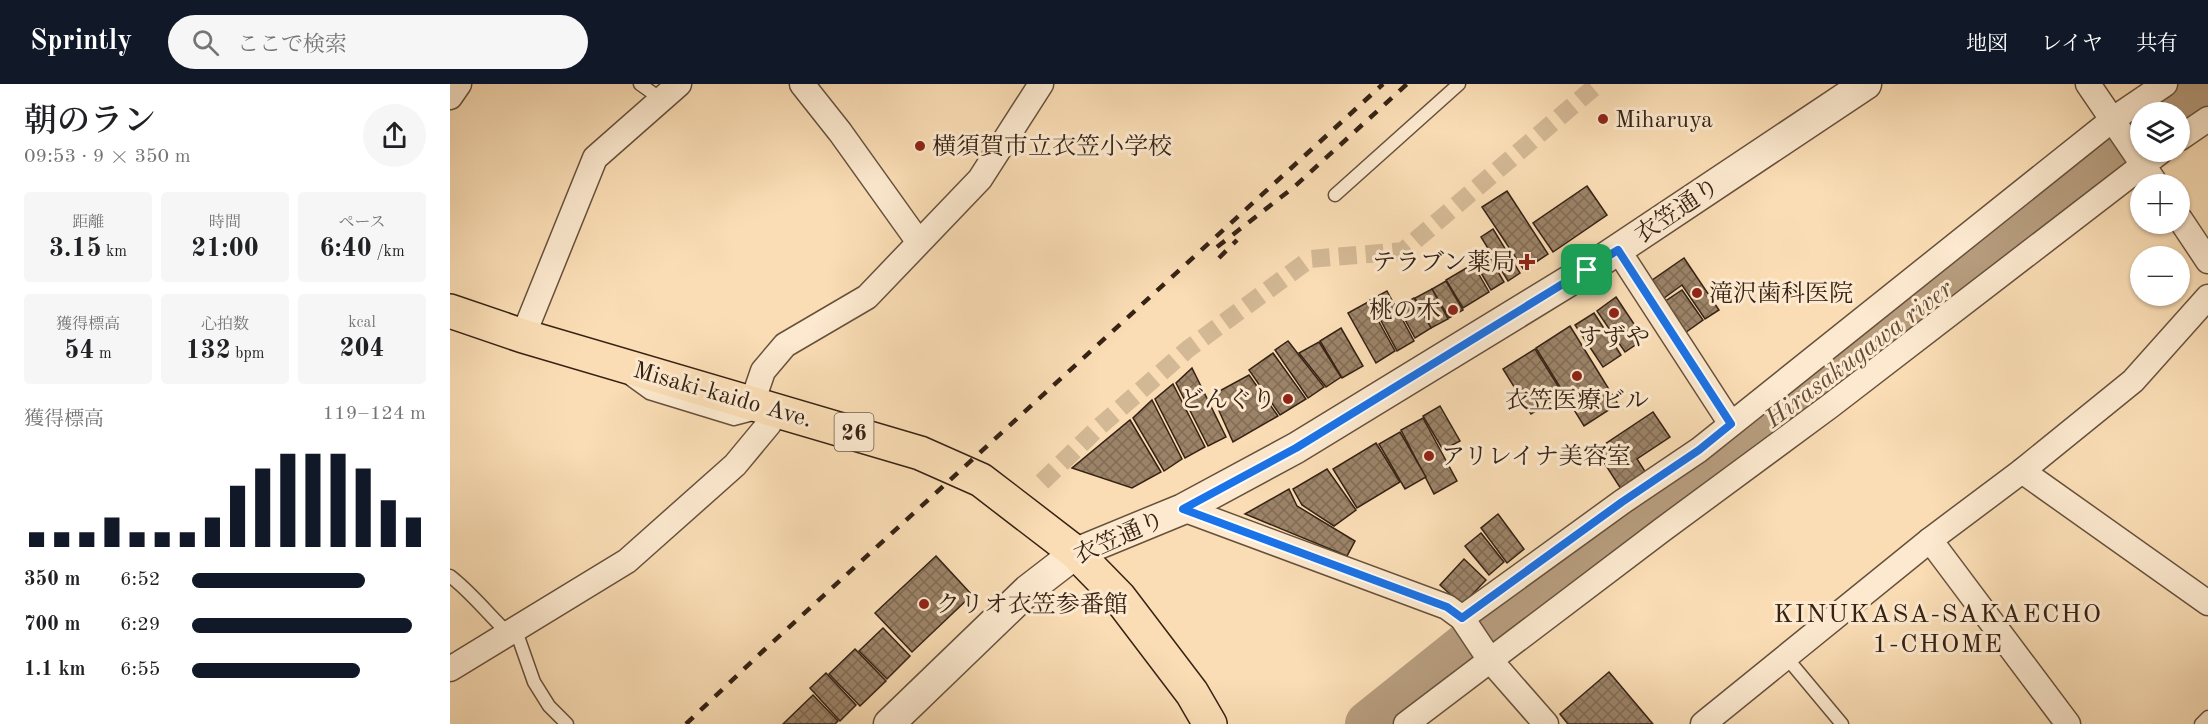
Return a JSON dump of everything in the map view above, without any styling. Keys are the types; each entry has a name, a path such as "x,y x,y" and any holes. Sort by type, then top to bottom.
{"main road":[{"name":"Misaki-kaido Ave.","path":"450,311 523,336 920,453 981,480 1076,553 1119,597 1192,693 1210,724"}],"street":[{"path":"802,84 840,132 918,241"},
{"path":"450,669 627,561 735,465 769,424 762,406 763,371 785,345 867,297 918,241 980,179 1041,84"},
{"name":"衣笠通り","path":"889,724 1028,590 1076,553 1183,509 1296,448 1618,250 1866,84"},
{"path":"2088,84 2112,120 2130,140"},
{"path":"1463,619 1622,502 1699,450 2112,120 2165,84"},
{"path":"523,336 595,158 670,92"},
{"path":"2190,131 2208,119"},
{"path":"1406,724 1489,659 1830,406 2144,162"},
{"path":"2190,234 2208,261"},
{"path":"1618,250 1731,424"},
{"path":"1703,724 1930,540 2022,471 2133,381 2208,297"},
{"path":"2022,471 2208,603"},
{"path":"1183,509 1447,607 1463,619 1489,659 1546,724"},
{"path":"1930,540 2068,724"}],"lane":[{"path":"640,84 670,92"},
{"path":"1335,195 1459,84"},
{"path":"450,576 469,590 487,613 512,631 534,682 549,706 567,724"},
{"path":"1785,657 1842,724"},
{"path":"2201,724 2208,717"}],"building":[{"path":"1587,186 1607,215 1553,252 1533,223"},
{"path":"1507,191 1548,254 1524,270 1482,207"},
{"path":"1493,229 1520,273 1508,281 1481,237"},
{"path":"1487,253 1504,282 1491,290 1474,261"},
{"name":"滝沢歯科医院","path":"1684,258 1719,310 1705,319 1682,285 1660,301 1648,283"},
{"path":"1473,264 1489,292 1463,308 1446,280"},
{"path":"1446,281 1463,310 1449,318 1432,289"},
{"path":"1432,289 1448,319 1431,328 1415,298"},
{"path":"1682,290 1703,320 1682,335 1661,304"},
{"path":"1387,291 1414,341 1397,351 1370,300"},
{"path":"1616,297 1644,339 1625,352 1597,311"},
{"path":"1414,298 1431,328 1415,338 1398,307"},
{"path":"1368,302 1395,351 1376,363 1348,313"},
{"path":"1594,313 1621,355 1603,367 1575,325"},
{"name":"衣笠医療ビル","path":"1570,326 1618,404 1584,426 1536,348"},
{"path":"1341,328 1363,366 1342,378 1320,341"},
{"path":"1288,341 1324,387 1308,398 1275,350"},
{"path":"1319,342 1341,377 1326,387 1299,353"},
{"path":"1535,349 1563,394 1531,414 1503,369"},
{"path":"1273,353 1306,399 1280,415 1249,370"},
{"path":"1192,368 1226,437 1208,446 1176,383"},
{"path":"1249,375 1278,416 1233,442 1212,395"},
{"path":"1173,384 1205,447 1185,458 1155,399"},
{"path":"1152,400 1182,459 1164,471 1133,418"},
{"path":"1440,406 1460,441 1443,450 1423,416"},
{"path":"1653,412 1670,437 1637,459 1646,473 1621,489 1596,450"},
{"name":"アリレイナ美容室","path":"1423,418 1457,481 1434,494 1401,430"},
{"path":"1130,420 1161,472 1132,488 1072,468"},
{"path":"1400,432 1426,477 1405,489 1379,444"},
{"path":"1376,443 1400,482 1357,508 1333,469"},
{"path":"1327,469 1356,510 1334,526 1302,505 1293,489"},
{"path":"1289,489 1297,506 1355,541 1347,556 1245,514"},
{"path":"1498,514 1524,549 1507,563 1481,528"},
{"path":"1481,533 1504,562 1489,575 1465,546"},
{"name":"クリオ衣笠参番館","path":"936,556 972,595 912,652 875,613"},
{"path":"1464,559 1486,580 1462,605 1440,585"},
{"path":"883,628 910,656 887,679 859,651"},
{"path":"855,649 886,681 860,706 829,674"},
{"path":"1609,672 1653,724 1568,724 1560,714"},
{"path":"826,673 856,705 840,721 810,688"},
{"path":"813,695 838,721 835,724 783,724"}],"waterway":[{"name":"Hirasakugawa river","path":"2171,102 2200,84"},
{"name":"Hirasakugawa river","path":"1368,724 1590,546 1881,343 2130,132"}],"tunnel":[{"path":"1042,482 1100,426 1188,349 1310,259 1403,251 1598,84"}],"railway":[{"path":"686,724 1383,84"},
{"path":"1217,247 1294,187 1407,84"},
{"path":"1219,258 1237,240"}],"place":[{"name":"Miharuya","path":"1603,119"},
{"name":"横須賀市立衣笠小学校","path":"920,146"},
{"name":"テラブン薬局","path":"1527,262"},
{"name":"滝沢歯科医院","path":"1697,293"},
{"name":"桃の木","path":"1453,310"},
{"name":"すずや","path":"1614,313"},
{"name":"衣笠医療ビル","path":"1577,376"},
{"name":"どんぐり","path":"1288,399"},
{"name":"アリレイナ美容室","path":"1429,456"},
{"name":"クリオ衣笠参番館","path":"924,604"}],"district":[{"name":"KINUKASA-SAKAECHO 1-CHOME","path":"1938,628"}],"route":[{"path":"1618,250 1731,424 1699,450 1622,502 1462,618 1447,607 1183,509 1296,448 1587,270 1618,250"}]}
